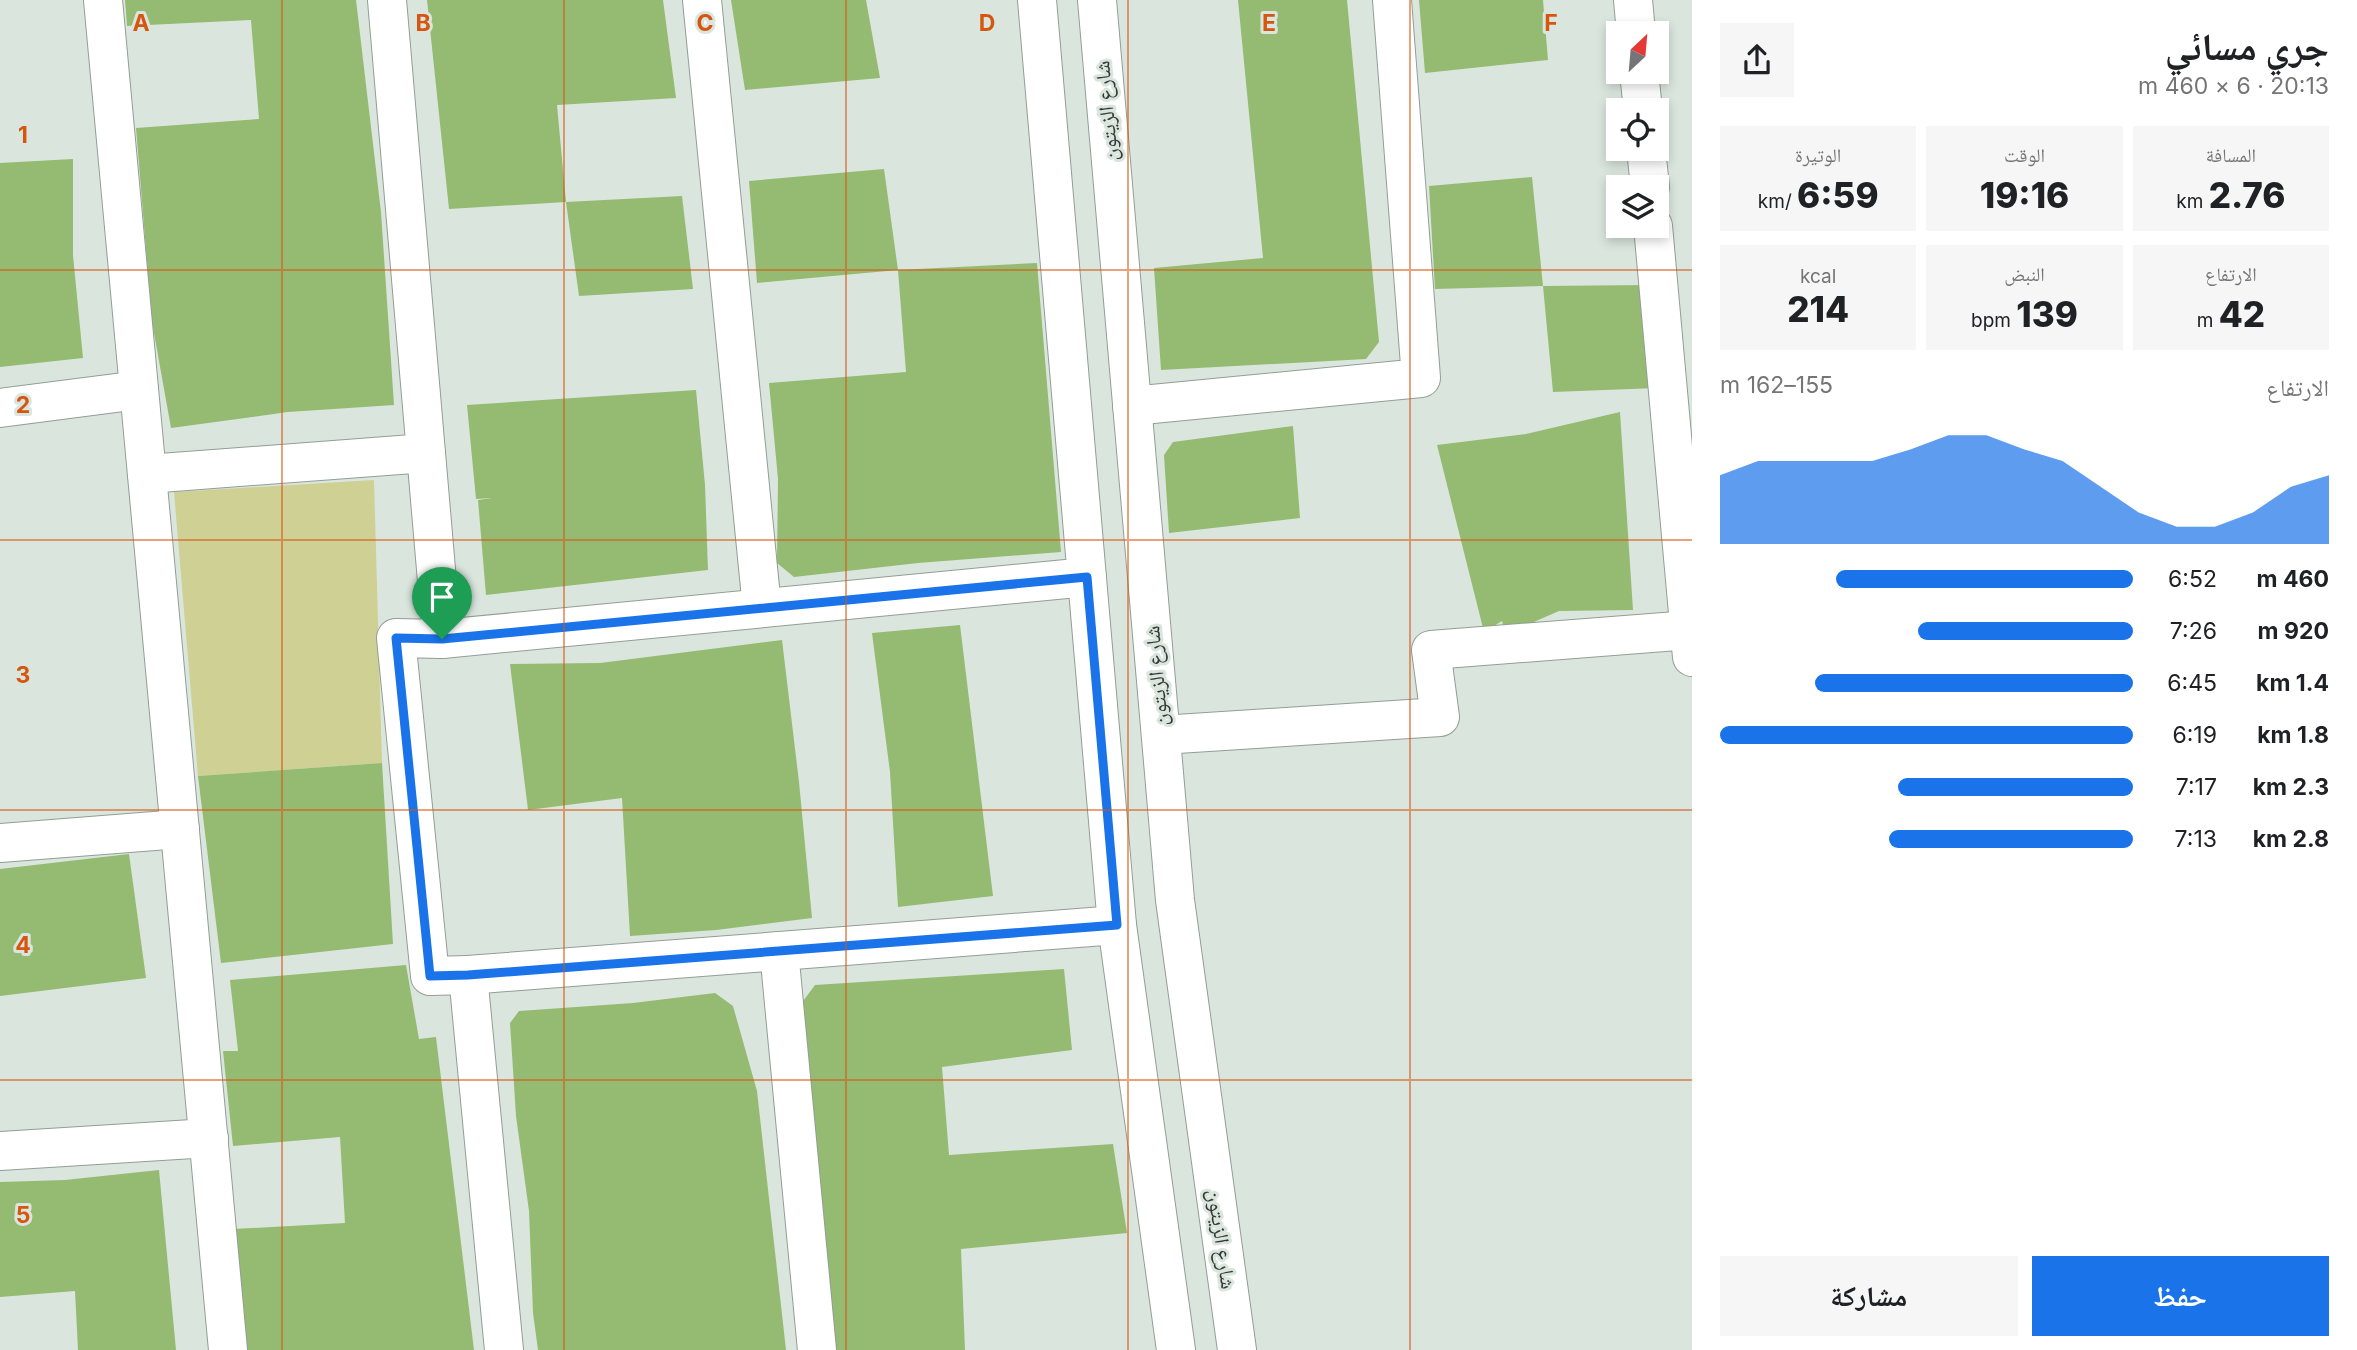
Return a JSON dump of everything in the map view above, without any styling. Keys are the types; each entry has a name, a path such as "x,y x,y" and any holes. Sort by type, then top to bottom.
{"street":[{"path":"103,0 228,1350"},
{"path":"387,0 442,639"},
{"path":"702,0 762,608"},
{"path":"1037,0 1117,925 1175,1350"},
{"name":"شارع الزيتون","path":"1097,0 1175,900 1237,1350"},
{"path":"1132,406 1421,378 1392,0"},
{"path":"1633,0 1635,21"},
{"path":"1161,735 1440,717 1431,650 1691,643 1654,238"},
{"path":"0,408 139,390"},
{"path":"147,474 426,453"},
{"path":"1087,577 442,639 396,638 430,976 1117,925"},
{"path":"0,843 180,829"},
{"path":"779,951 817,1350"},
{"path":"468,975 504,1350"},
{"path":"0,1151 209,1138"}],"green space":[{"path":"374,480 382,763 198,776 174,492"}],"building":[{"path":"125,0 356,0 381,212 394,405 288,412 171,428 152,322 136,128 259,119 251,20 127,26"},
{"path":"427,0 663,0 676,98 557,105 566,202 449,209"},
{"path":"731,0 866,0 880,78 745,90"},
{"path":"1238,0 1347,0 1379,342 1366,359 1161,370 1154,268 1263,258"},
{"path":"1419,0 1543,0 1548,60 1425,73"},
{"path":"73,159 73,255 83,358 0,367 0,163"},
{"path":"884,169 898,270 757,283 749,181"},
{"path":"1532,177 1543,286 1435,289 1429,186"},
{"path":"682,196 693,289 579,296 566,202"},
{"path":"1037,263 1061,552 918,563 794,577 777,563 778,479 769,383 906,372 898,270"},
{"path":"1649,285 1657,388 1553,392 1543,286"},
{"path":"696,390 705,485 708,570 486,595 478,500 492,498 476,499 467,405"},
{"path":"1620,412 1633,610 1559,611 1506,634 1502,621 1484,632 1437,445 1526,434"},
{"path":"1293,426 1300,518 1169,533 1164,455 1173,442"},
{"path":"960,625 993,896 898,907 890,772 872,633"},
{"path":"782,640 812,918 716,930 630,936 622,798 528,810 510,664 600,663"},
{"path":"382,763 393,944 221,963 198,776"},
{"path":"129,854 146,978 0,996 0,869"},
{"path":"406,965 419,1039 436,1037 474,1350 245,1350 233,1229 345,1223 340,1137 233,1146 223,1051 238,1051 230,980"},
{"path":"1064,969 1072,1050 942,1067 949,1155 1113,1144 1127,1233 961,1249 965,1350 830,1350 798,1008 815,985"},
{"path":"715,993 733,1006 757,1091 786,1350 538,1350 533,1313 529,1211 516,1116 510,1023 519,1011 633,1003"},
{"path":"159,1170 176,1350 78,1350 75,1291 0,1297 0,1182 65,1180"}],"route":[{"path":"1087,577 1117,925 430,976 396,638 442,639 1087,577"}]}
